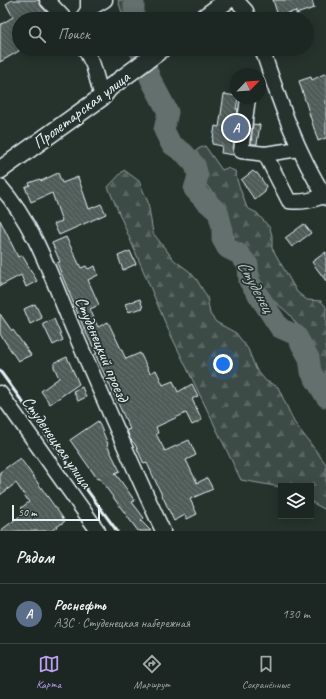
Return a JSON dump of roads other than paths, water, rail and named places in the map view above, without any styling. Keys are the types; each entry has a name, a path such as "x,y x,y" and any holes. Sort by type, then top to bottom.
{"main road":[{"path":"212,12 228,0"},
{"name":"Пролетарская улица","path":"0,170 153,56"}],"street":[{"path":"47,0 58,12"},
{"path":"86,10 105,0"},
{"path":"236,0 246,12"},
{"path":"88,56 106,92"},
{"path":"263,56 264,68"},
{"path":"265,154 289,201 309,201 325,197 299,149 266,77"},
{"path":"247,104 241,151 265,154 299,149"},
{"name":"Студенецкий проезд","path":"0,186 18,209 32,234 163,531"},
{"name":"Студенецкая улица","path":"0,393 98,531"}],"waterway":[{"name":"Студенец","path":"134,0 134,12"},
{"name":"Студенец","path":"142,56 151,80 168,112 164,130 171,144 184,153 195,165 198,176 194,189 218,212 222,227 222,239 227,248 239,254 248,265 249,281 280,328 296,335 309,358 311,372 326,397"}],"railway":[{"path":"0,371 117,531"}],"place":[{"name":"Роснефть","path":"236,128"}]}
